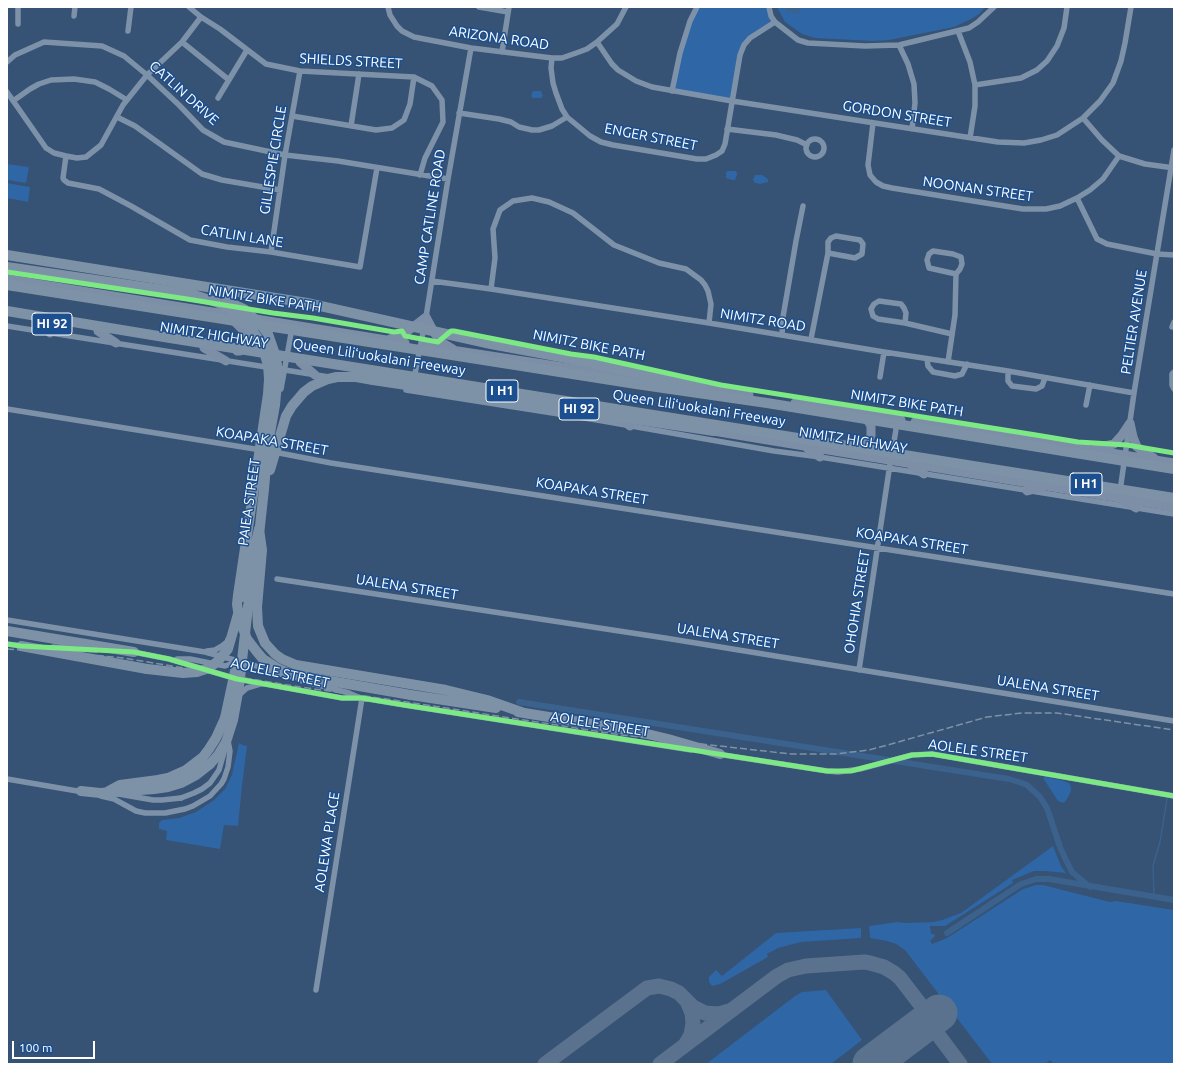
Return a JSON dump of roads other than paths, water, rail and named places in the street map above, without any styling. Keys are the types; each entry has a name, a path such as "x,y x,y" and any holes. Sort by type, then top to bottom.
{"highway":[{"path":"7,255 307,303 491,344 593,363 767,403"},
{"path":"7,267 223,300 244,309 261,325 268,334 276,357 278,372 275,405 268,444 260,529 247,606 225,718 209,749 186,770 173,776 158,780 120,784 107,792"},
{"name":"Queen Liliʻuokalani Freeway","path":"7,284 636,384 767,403 1174,469"},
{"path":"191,294 216,302 229,308 240,316 257,337 268,365 268,394 237,604 239,618 247,639 263,658 277,668 290,674 641,733 720,754"},
{"name":"Queen Liliʻuokalani Freeway","path":"7,311 1174,498"},
{"path":"264,489 286,416 295,402 304,392 320,382 347,376 655,423 998,470"},
{"path":"260,529 262,550 257,620 258,626 266,643 275,654 282,659 296,665 446,690 524,713"},
{"path":"21,646 147,669 183,673 197,672 209,668 224,654 230,642 246,587 260,529"},
{"path":"81,791 100,793 154,790 168,787 182,783 204,770 218,755 226,742 231,728 239,687 247,606"},
{"path":"7,631 134,652"}],"main road":[{"name":"NIMITZ HIGHWAY","path":"7,279 1174,463"},
{"path":"225,314 242,329 245,333 246,341 240,351 229,352"},
{"name":"NIMITZ HIGHWAY","path":"7,316 286,361 414,379 540,403 844,452 890,464 908,463 1174,507"},
{"path":"388,340 404,334 426,317 435,334 443,343 455,350"},
{"path":"50,333 63,325"},
{"path":"98,331 116,343"},
{"path":"204,348 226,361"},
{"path":"300,362 315,375"},
{"path":"424,381 437,395"},
{"path":"525,408 540,403"},
{"path":"844,452 860,450 870,440 871,426 865,416 860,413"},
{"path":"617,415 630,426"},
{"path":"1092,449 1114,444 1130,423"},
{"path":"1130,423 1137,447 1157,460"},
{"path":"802,446 820,457"},
{"path":"908,463 924,474"},
{"path":"1027,491 1048,486"},
{"path":"1119,497 1136,508"}],"street":[{"path":"18,7 18,24"},
{"path":"74,16 75,7"},
{"path":"128,31 131,7"},
{"name":"SHIELDS STREET","path":"189,7 266,64 300,71 414,77 432,86 442,100 442,122 425,158 420,175"},
{"name":"ARIZONA ROAD","path":"388,7 393,21 402,31 408,35 420,39 471,48 552,58 562,58 587,49 617,24 626,7"},
{"path":"479,7 508,9 502,52"},
{"path":"672,91 682,47 690,21 697,7"},
{"path":"769,7 771,16 776,22 798,40 808,43 849,46 899,45 958,31 974,25 994,7"},
{"path":"974,85 1022,78 1037,70 1047,61 1057,46 1064,28 1067,7"},
{"name":"GORDON STREET","path":"597,42 612,64 624,74 643,85 732,101 1006,143 1032,141 1057,135 1083,118 1100,101 1113,83 1118,72 1131,7"},
{"path":"7,92 46,148 54,153 66,156 77,158 86,157 101,145 123,105 147,75 182,42 201,17"},
{"name":"ENGER STREET","path":"552,58 551,68 554,88 559,101 567,117 590,136 607,144 702,159 713,157 722,150 725,144 740,56 744,44 750,38 776,22"},
{"path":"958,31 970,62 974,85 975,106 970,138"},
{"name":"CATLIN DRIVE","path":"7,62 15,55 44,42 102,46 124,56 147,75 203,130 224,142 285,155 338,161 448,179"},
{"path":"182,42 229,80"},
{"path":"899,45 914,84 915,104 912,129"},
{"name":"CAMP CATLINE ROAD","path":"410,390 414,379 426,317 471,48"},
{"path":"218,98 247,50"},
{"name":"GILLESPIE CIRCLE","path":"271,252 285,155 300,71"},
{"path":"351,126 358,74"},
{"path":"292,116 376,130 392,128 404,120 410,104 414,77"},
{"path":"13,101 30,89 46,82 61,79 95,82 127,100"},
{"path":"459,113 511,122 519,127 532,130 539,130 552,126 567,117"},
{"path":"117,118 135,126 202,174 222,180 280,190"},
{"path":"1083,118 1102,140 1119,156 1145,164 1173,168"},
{"name":"NOONAN STREET","path":"873,123 868,165 870,175 876,182 883,186 1024,209 1046,209 1060,206 1077,198 1090,190 1103,179 1119,156"},
{"path":"727,129 797,140 807,145"},
{"name":"PELTIER AVENUE","path":"1119,497 1134,393 1173,168 1174,150"},
{"name":"CATLIN LANE","path":"66,156 63,178 68,184 99,189 190,240 227,248 271,252 360,267 377,168"},
{"path":"490,289 495,258 493,229 500,210 513,201 532,198 549,202 573,214 614,245 660,263 686,269 701,280 708,291 711,304 709,323"},
{"path":"1077,198 1097,239 1107,244 1174,256"},
{"path":"782,335 783,317 803,206"},
{"path":"811,339 828,253 828,242 831,238 836,236 860,240 863,247 862,254 855,258 828,253"},
{"path":"948,362 955,314 956,274 962,264 961,257 953,254 933,251 929,254 927,260 930,268 956,274"},
{"name":"NIMITZ ROAD","path":"432,281 811,339 1134,393"},
{"path":"904,323 906,313 901,304 879,301 874,304 871,309 873,316 878,319 904,323 952,334"},
{"name":"PAIEA STREET","path":"227,739 237,679 268,451 292,324"},
{"path":"7,326 525,408 708,438 752,447 820,457 890,464 924,474 1174,514"},
{"path":"880,378 884,352"},
{"path":"927,358 928,366 933,372 955,376 962,374 967,364"},
{"path":"1008,371 1008,381 1012,386 1036,389 1042,386 1045,378"},
{"path":"1174,372 1172,374 1172,385 1174,389"},
{"path":"1086,406 1090,385"},
{"name":"KOAPAKA STREET","path":"7,409 268,451 331,463 1174,594"},
{"name":"OHOHIA STREET","path":"859,670 897,419"},
{"name":"UALENA STREET","path":"277,579 665,638 1174,721"},
{"path":"205,652 215,650 227,642 231,627 247,606"},
{"name":"AOLELE STREET","path":"7,620 205,652 362,698"},
{"name":"AOLELE STREET","path":"7,644 134,652 169,659 237,679 342,698 362,698 832,772 851,771 918,754 938,755 1174,796"},
{"path":"169,659 190,658 226,666 239,661"},
{"path":"232,705 238,696 247,688 262,684"},
{"name":"AOLEWA PLACE","path":"316,990 362,698"},
{"path":"7,778 153,800 181,798 202,789 210,783 222,761 227,739"},
{"path":"7,778 81,791 114,799 136,811 145,813 165,813 185,809 203,801 221,784 228,767 230,751 227,739"}],"waterway":[{"path":"519,702 1009,779 1019,782 1027,785 1040,797 1047,808 1060,847 1072,872 1090,887"},
{"path":"1154,897 1153,866 1160,842 1167,799"},
{"path":"947,933 1021,884 1036,879 1049,879 1174,900"}],"railway":[{"path":"7,649 123,658 300,687 621,735 791,754 836,754 869,750 987,717 1022,713 1057,713 1174,730"}]}
